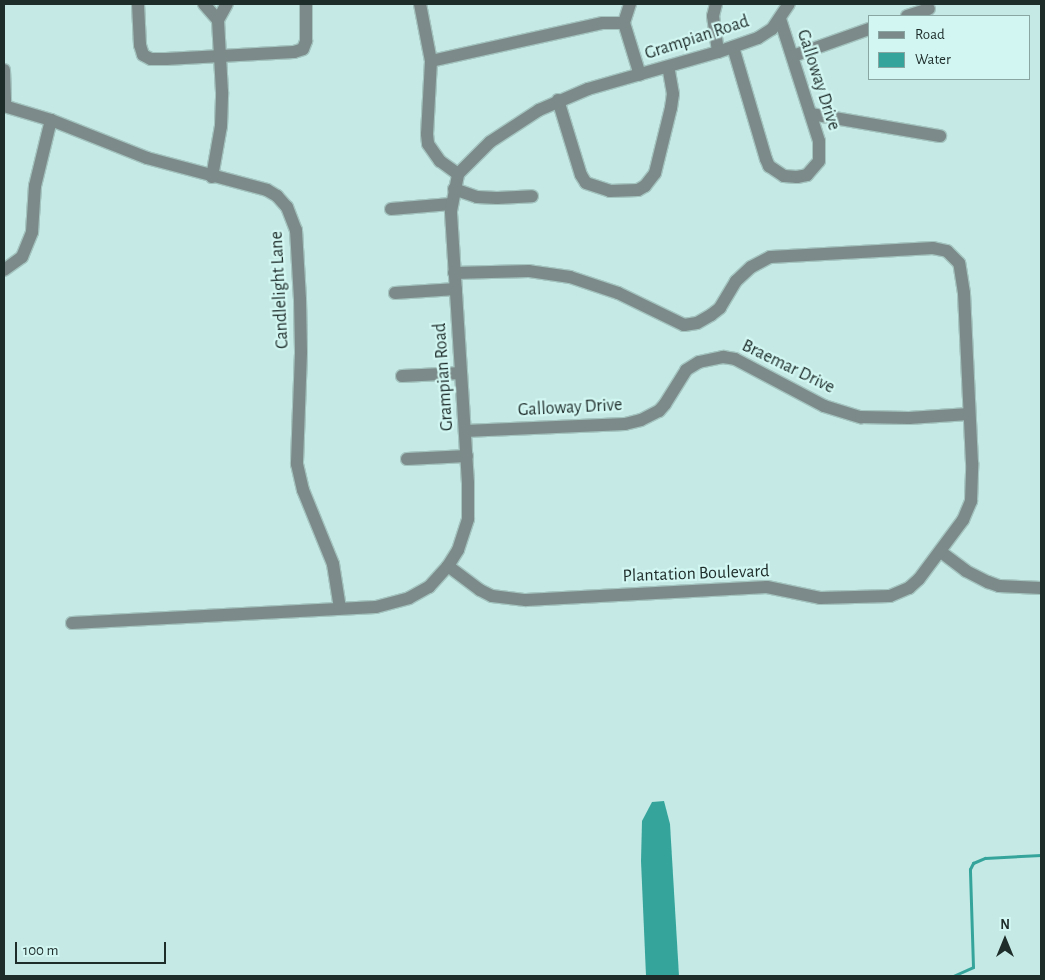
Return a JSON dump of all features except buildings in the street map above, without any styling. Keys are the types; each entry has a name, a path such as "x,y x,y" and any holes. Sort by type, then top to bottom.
{"street":[{"path":"138,4 140,45 143,55 151,59 166,60 294,52 303,48 306,41 306,4"},
{"path":"204,4 218,20"},
{"path":"212,177 221,126 218,20 228,4"},
{"path":"420,4 431,61 428,144 440,162 458,174"},
{"path":"630,4 624,24 640,75"},
{"path":"716,4 714,16 718,52"},
{"name":"Grampian Road","path":"72,623 376,607 409,598 429,587 448,566 463,538 468,519 467,456 451,204 458,174 490,142 516,124 558,100 718,52 758,38 772,28 789,4"},
{"path":"910,15 929,9"},
{"name":"Galloway Drive","path":"733,47 766,159 770,166 784,176 797,177 806,175 819,161 820,152 812,114 780,19"},
{"path":"431,61 603,24 624,24"},
{"path":"793,56 868,29"},
{"path":"558,100 581,175 586,183 592,187 610,191 638,190 645,186 655,173 672,108 673,94 668,67"},
{"path":"4,70 4,106"},
{"name":"Candlelight Lane","path":"4,106 51,120 147,158 212,177 267,190 277,196 291,211 296,230 300,308 301,360 296,441 297,464 303,490 332,564 340,608"},
{"path":"812,114 940,136"},
{"path":"4,270 22,257 32,232 35,186 51,120"},
{"path":"454,188 477,197 532,196"},
{"path":"391,209 451,204"},
{"name":"Plantation Boulevard","path":"448,566 480,590 492,596 526,600 767,587 820,598 890,596 909,588 919,579 963,520 971,501 964,293 959,263 947,251 933,248 770,257 746,272 736,281 720,308 697,322 684,325 618,293 556,275 529,271 454,273"},
{"path":"395,293 456,289"},
{"name":"Braemar Drive","path":"710,358 723,357 735,359 816,402 861,417 909,418 969,414"},
{"name":"Galloway Drive","path":"465,432 625,424 641,420 659,411 686,370 710,358"},
{"path":"402,376 461,373"},
{"path":"407,459 467,456"},
{"path":"941,552 966,571 999,586 1041,588"}],"water":[{"path":"664,801 670,824 679,976 646,976 641,861 642,821 652,802"}],"waterway":[{"path":"953,976 973,967 970,869 973,863 985,858 1041,855"}]}
